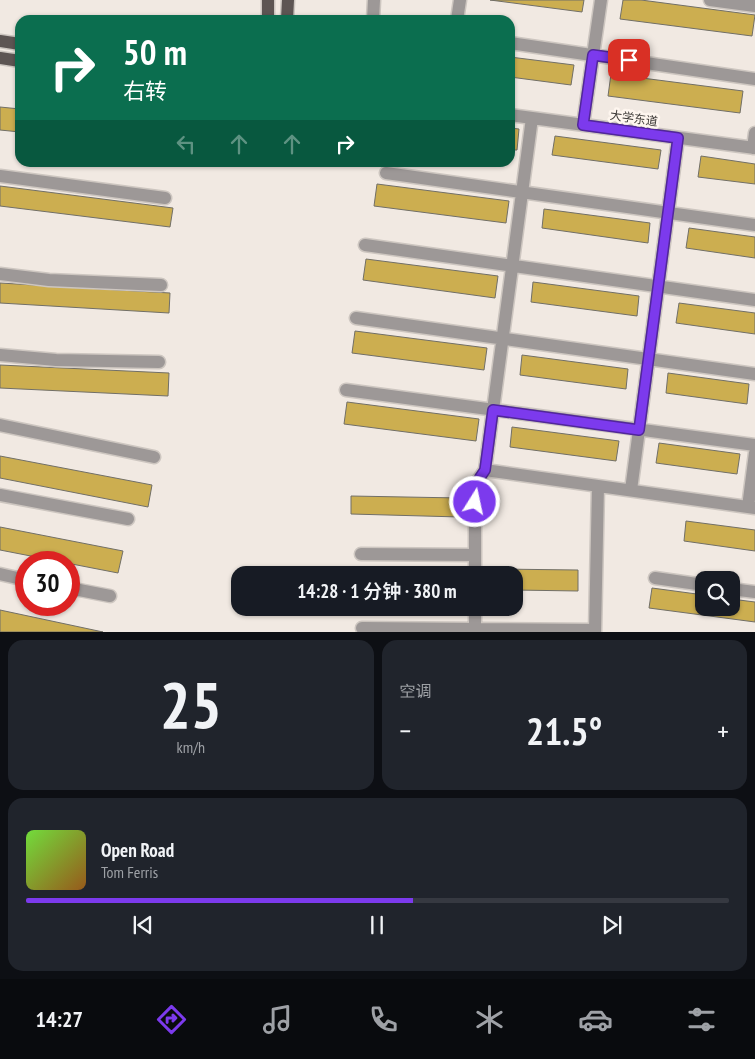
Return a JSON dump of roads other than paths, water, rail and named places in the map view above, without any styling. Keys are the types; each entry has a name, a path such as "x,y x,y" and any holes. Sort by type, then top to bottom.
{"main road":[{"path":"268,0 268,15"},
{"path":"287,15 288,0"},
{"path":"0,41 15,43"},
{"path":"0,58 15,60"}],"street":[{"path":"374,0 374,15"},
{"path":"458,15 460,0"},
{"path":"583,125 601,0"},
{"path":"710,0 755,6"},
{"path":"515,44 755,79"},
{"name":"大学东道","path":"515,116 754,148"},
{"path":"475,566 475,485 485,470 532,118"},
{"path":"754,148 755,133"},
{"path":"631,490 678,138"},
{"path":"386,173 755,225"},
{"path":"0,176 165,198"},
{"path":"365,245 755,300"},
{"path":"0,274 49,280 161,285"},
{"path":"356,318 755,374"},
{"path":"0,355 56,360 159,362"},
{"path":"346,390 755,445"},
{"path":"0,425 154,457"},
{"path":"485,470 752,507 755,453"},
{"path":"362,628 595,631 598,486"},
{"path":"0,495 128,519"},
{"path":"361,554 475,555"},
{"path":"0,574 15,577"},
{"path":"655,578 695,584"},
{"path":"80,590 110,596"},
{"path":"740,590 755,592"},
{"path":"475,616 475,630"}]}
